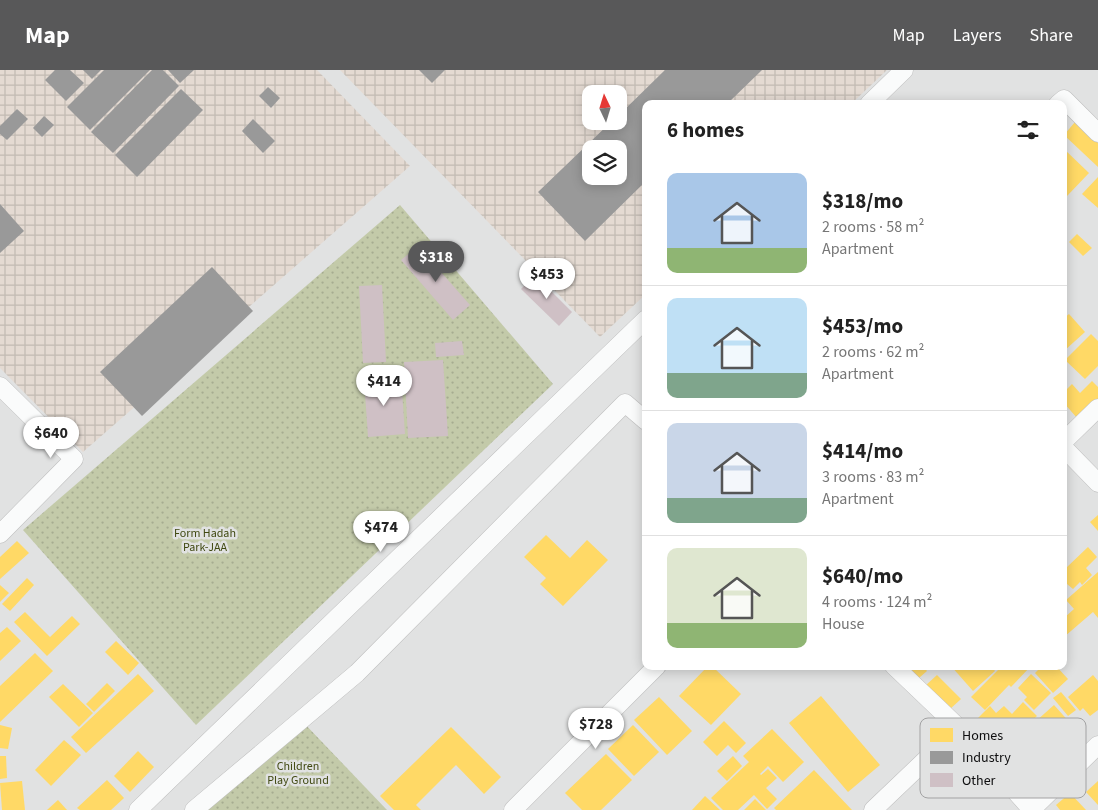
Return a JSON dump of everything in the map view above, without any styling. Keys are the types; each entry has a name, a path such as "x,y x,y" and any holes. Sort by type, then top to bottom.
{"street":[{"path":"873,100 904,70"},
{"path":"1067,101 1098,133"},
{"path":"138,810 642,323"},
{"path":"0,386 74,459 0,534"},
{"path":"194,810 357,673 625,403 642,418"},
{"path":"1067,438 1098,408"},
{"path":"1067,451 1098,483"},
{"path":"513,810 653,670"},
{"path":"898,670 949,718"},
{"path":"1086,757 1098,745"},
{"path":"873,810 920,765"},
{"path":"1020,798 1031,810 1043,798"}],"shaded area":[{"path":"0,70 317,70 410,166 83,452 0,368"},
{"path":"340,70 887,70 855,100 642,100 642,298 600,337"}],"green space":[{"name":"Form Hadah Park-JAA","path":"400,205 553,384 196,725 23,530"},
{"name":"Children Play Ground","path":"301,720 387,810 201,810"}],"building: Homes":[{"path":"1075,122 1098,143 1098,167 1067,138 1067,131"},
{"path":"1067,152 1089,173 1067,196"},
{"path":"1098,177 1098,208 1082,194"},
{"path":"1077,234 1092,248 1083,256 1069,242"},
{"path":"1069,314 1085,332 1067,348 1067,316"},
{"path":"1091,334 1098,341 1098,366 1085,379 1067,362 1067,358"},
{"path":"1092,381 1098,387 1098,399 1077,418 1067,406 1067,389 1072,384 1080,393"},
{"path":"1098,515 1098,531 1090,522"},
{"path":"546,535 570,558 587,540 608,560 563,606 540,584 546,578 524,557"},
{"path":"17,541 29,553 0,579 0,557"},
{"path":"1088,547 1097,557 1086,568 1092,575 1082,585 1080,582 1073,589 1067,584 1067,567"},
{"path":"1098,572 1098,618 1093,612 1067,634 1067,615 1074,609 1067,599"},
{"path":"27,578 34,585 10,611 2,604"},
{"path":"0,585 9,593 0,602"},
{"path":"25,612 50,637 72,616 80,624 47,656 14,622"},
{"path":"7,627 21,641 0,661 0,633"},
{"path":"116,641 139,663 128,675 105,652"},
{"path":"35,653 53,671 0,722 0,686"},
{"path":"704,670 716,670 741,694 711,725 679,696"},
{"path":"912,670 926,670 919,678"},
{"path":"955,670 994,670 995,671 973,691"},
{"path":"998,670 1027,670 1011,687 1009,685 985,710 971,697"},
{"path":"1038,670 1060,670 1068,679 1053,693 1035,673"},
{"path":"138,674 154,691 86,753 71,737"},
{"path":"1031,674 1051,693 1034,710 1024,700 1027,697 1018,688"},
{"path":"937,675 961,699 949,710 925,686"},
{"path":"1093,675 1098,681 1098,710 1090,716 1083,708 1080,711 1068,697"},
{"path":"107,683 115,691 94,712 86,704"},
{"path":"63,684 93,713 79,727 49,697"},
{"path":"1061,692 1076,710 1068,716 1053,698"},
{"path":"821,696 880,765 848,792 789,723"},
{"path":"659,697 692,731 667,755 634,720"},
{"path":"1023,702 1037,716 1035,718 978,718 990,706 996,713 1004,706 1012,714"},
{"path":"1054,705 1066,718 1039,718"},
{"path":"724,721 746,743 736,753 728,745 717,756 703,742"},
{"path":"0,725 12,728 8,749 0,748"},
{"path":"633,725 659,752 634,776 608,749"},
{"path":"451,727 501,777 484,794 456,765 416,805 421,810 394,810 380,796"},
{"path":"772,729 804,762 783,782 768,766 760,774 768,769 777,778 766,788 777,799 767,809 754,795 738,810 723,810 711,798 749,762 743,756"},
{"path":"64,740 81,755 51,786 35,770"},
{"path":"138,751 154,767 130,792 114,776"},
{"path":"606,754 632,780 601,810 582,810 565,793"},
{"path":"0,756 6,756 7,778 0,779"},
{"path":"733,756 742,766 727,781 717,771"},
{"path":"814,770 852,810 776,810 774,808"},
{"path":"107,780 124,798 111,810 80,810 77,808"},
{"path":"22,781 25,810 2,810 0,783"},
{"path":"1098,781 1098,805 1086,792"},
{"path":"705,796 720,810 692,810"},
{"path":"1064,798 1075,798 1086,810 1060,810 1056,805"},
{"path":"755,799 766,810 744,810"},
{"path":"58,800 67,810 47,810"}],"building: Industry":[{"path":"55,70 70,70 84,83 66,101 45,80"},
{"path":"83,70 101,70 92,79"},
{"path":"104,70 150,70 90,130 67,107"},
{"path":"152,70 163,70 179,86 113,153 91,132"},
{"path":"168,70 194,70 180,83"},
{"path":"419,70 445,70 432,83"},
{"path":"665,70 762,70 731,100 642,100 642,185 585,241 538,192 582,150 582,185 627,185 627,140 592,140 603,130 628,130 628,106"},
{"path":"268,87 280,98 271,108 259,96"},
{"path":"181,89 203,110 137,177 115,155"},
{"path":"17,109 28,119 7,140 0,134 0,126"},
{"path":"44,116 54,125 42,137 33,128"},
{"path":"253,119 275,141 263,153 242,131"},
{"path":"0,204 24,231 0,253"},
{"path":"212,267 253,311 142,416 100,372"}],"building: Other":[{"path":"418,246 470,305 453,320 401,260"},
{"path":"535,275 572,312 559,326 521,289"},
{"path":"382,285 386,362 363,363 359,286"},
{"path":"462,341 464,355 436,357 435,343"},
{"path":"443,360 448,436 408,438 404,362"},
{"path":"401,376 405,434 368,437 364,379"}]}
